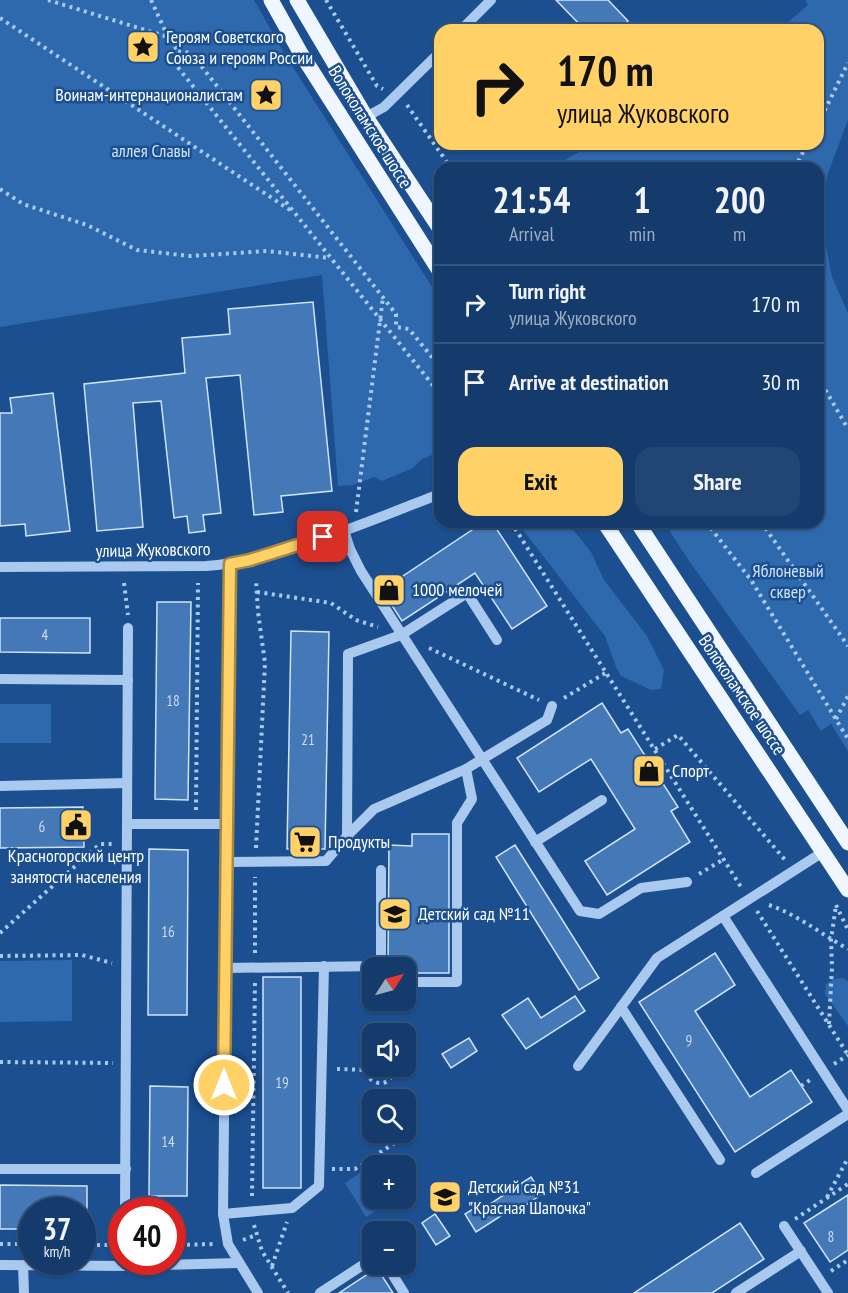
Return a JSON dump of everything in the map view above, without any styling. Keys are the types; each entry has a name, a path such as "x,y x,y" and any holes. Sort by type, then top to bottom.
{"main road":[{"name":"Волоколамское шоссе","path":"271,0 300,52 434,264"},
{"name":"Волоколамское шоссе","path":"297,0 366,117 434,220"},
{"name":"Волоколамское шоссе","path":"608,528 848,890"},
{"name":"Волоколамское шоссе","path":"641,528 848,843"}],"street":[{"path":"467,24 491,0"},
{"path":"366,117 384,106 434,58"},
{"name":"улица Жуковского","path":"0,567 194,567 230,564 250,560 344,530 434,496"},
{"path":"344,530 361,571 580,911 599,914 641,888 687,882"},
{"path":"230,564 223,1214 228,1244 258,1293"},
{"path":"347,836 348,654 401,635 466,593 497,640"},
{"path":"125,1197 128,628"},
{"path":"0,679 128,680"},
{"path":"227,862 326,861 374,809 482,760 547,720 552,706"},
{"path":"416,982 457,982 457,823 471,799 466,769"},
{"path":"0,786 127,783"},
{"path":"536,843 602,800"},
{"path":"127,824 228,824"},
{"path":"578,1066 657,958 823,852"},
{"path":"381,870 381,957"},
{"path":"723,916 848,1112 756,1173"},
{"path":"223,1214 292,1208 319,1186 324,966"},
{"path":"225,968 362,967"},
{"path":"621,1007 720,1160"},
{"path":"0,1169 126,1169"},
{"path":"784,1226 828,1293"},
{"path":"736,1293 801,1251"},
{"path":"186,1263 238,1263"},
{"path":"0,1265 18,1266"},
{"path":"320,1293 335,1289 362,1267"},
{"path":"23,1275 24,1293"},
{"path":"393,1275 404,1293"}],"path":[{"path":"48,0 168,37"},
{"path":"151,0 168,37 178,51 176,65 434,387"},
{"path":"0,18 293,212"},
{"path":"178,51 191,53 396,314 396,327 409,329 434,360"},
{"path":"824,112 848,63"},
{"path":"0,189 23,204 87,225 137,250 190,255 267,251 331,259"},
{"path":"359,486 383,297"},
{"path":"824,387 847,423 848,429"},
{"path":"515,528 848,1055"},
{"path":"711,528 751,580 848,739"},
{"path":"765,528 848,646"},
{"path":"256,580 265,663 255,862 252,1212 259,1243 288,1293"},
{"path":"124,583 128,628"},
{"path":"196,824 198,583"},
{"path":"257,592 331,603 356,620 401,635 552,706 607,672"},
{"path":"836,719 848,696"},
{"path":"655,749 678,735 794,870"},
{"path":"0,933 100,844 127,844"},
{"path":"687,882 724,859"},
{"path":"830,896 848,930"},
{"path":"751,899 784,910 848,949"},
{"path":"829,1025 831,940 836,905"},
{"path":"0,956 82,955 127,967"},
{"path":"0,1062 126,1063"},
{"path":"321,1068 362,1070"},
{"path":"368,1077 381,1084 391,1077"},
{"path":"319,1168 355,1169 394,1143"},
{"path":"826,1199 848,1158"},
{"path":"784,1226 848,1184"},
{"path":"272,1266 292,1208"},
{"path":"0,1244 18,1244"}],"green space":[{"name":"аллея Славы","path":"0,0 254,0 284,53 434,290 434,454 422,459 413,468 382,481 374,477 353,485 338,486 322,275 0,327"},
{"name":"Яблоневый сквер","path":"805,0 848,0 848,120 827,176 824,198 824,162 562,162 582,150 824,150 824,24 786,24 808,5"},
{"name":"Яблоневый сквер","path":"824,223 832,277 848,313 848,751 831,724 821,731 808,710 800,715 668,528 824,528"},
{"path":"523,528 572,528 591,552 604,580 647,636 664,670 661,689 651,690 621,676 605,636"},
{"path":"0,704 51,704 51,743 0,743"},
{"path":"72,960 72,1021 0,1022 0,961"},
{"path":"844,978 848,981 848,1026 825,994 826,984 834,979"},
{"path":"362,1172 362,1209 378,1209 366,1217 345,1183"}],"building":[{"path":"556,0 608,0 628,21 625,24 579,24"},
{"path":"313,302 332,491 281,496 283,512 254,515 240,375 206,378 221,513 203,515 205,531 189,533 187,516 174,518 161,401 133,403 143,527 97,531 84,384 185,373 182,338 230,334 228,309"},
{"path":"53,393 70,531 26,536 25,524 0,526 0,413 12,413 10,398"},
{"path":"475,528 496,528 547,606 512,629 475,573 402,621 382,590"},
{"path":"157,602 191,602 188,800 155,799"},
{"path":"0,618 90,618 90,653 0,652"},
{"path":"291,631 329,632 325,849 287,849"},
{"path":"602,703 621,733 628,729 678,807 671,811 690,842 607,895 585,861 635,829 591,759 539,792 517,758"},
{"path":"83,807 84,847 0,848 0,808"},
{"path":"412,834 449,834 449,973 416,973 416,957 388,957 389,845 412,846"},
{"path":"515,845 599,978 579,990 496,857"},
{"path":"149,849 188,850 187,1015 148,1015"},
{"path":"715,953 735,985 695,1011 750,1097 791,1070 812,1102 735,1152 639,1002"},
{"path":"263,977 301,977 301,1188 263,1188"},
{"path":"575,996 585,1011 526,1049 502,1015 528,998 541,1018"},
{"path":"469,1038 477,1051 451,1068 442,1054"},
{"path":"150,1086 188,1087 187,1196 149,1196"},
{"path":"531,1177 542,1194 513,1214 510,1210 476,1232 465,1214 478,1206 481,1210"},
{"path":"0,1185 87,1186 87,1197 18,1197 18,1229 0,1229"},
{"path":"848,1195 848,1250 830,1262 804,1223"},
{"path":"435,1214 450,1236 436,1245 422,1223"},
{"path":"740,1223 764,1259 712,1293 634,1293"},
{"path":"366,1275 381,1275 393,1293 339,1293"}],"place":[{"name":"Героям Советского Союза и героям России","path":"143,47"},
{"name":"Воинам-интернационалистам","path":"266,95"},
{"name":"1000 мелочей","path":"389,590"},
{"name":"Спорт","path":"649,771"},
{"name":"Красногорский центр занятости населения","path":"76,825"},
{"name":"Продукты","path":"305,842"},
{"name":"Детский сад №11","path":"395,914"},
{"name":"Детский сад №31 \"Красная Шапочка\"","path":"445,1197"}],"route":[{"path":"224,1085 230,564 323,537"}]}
